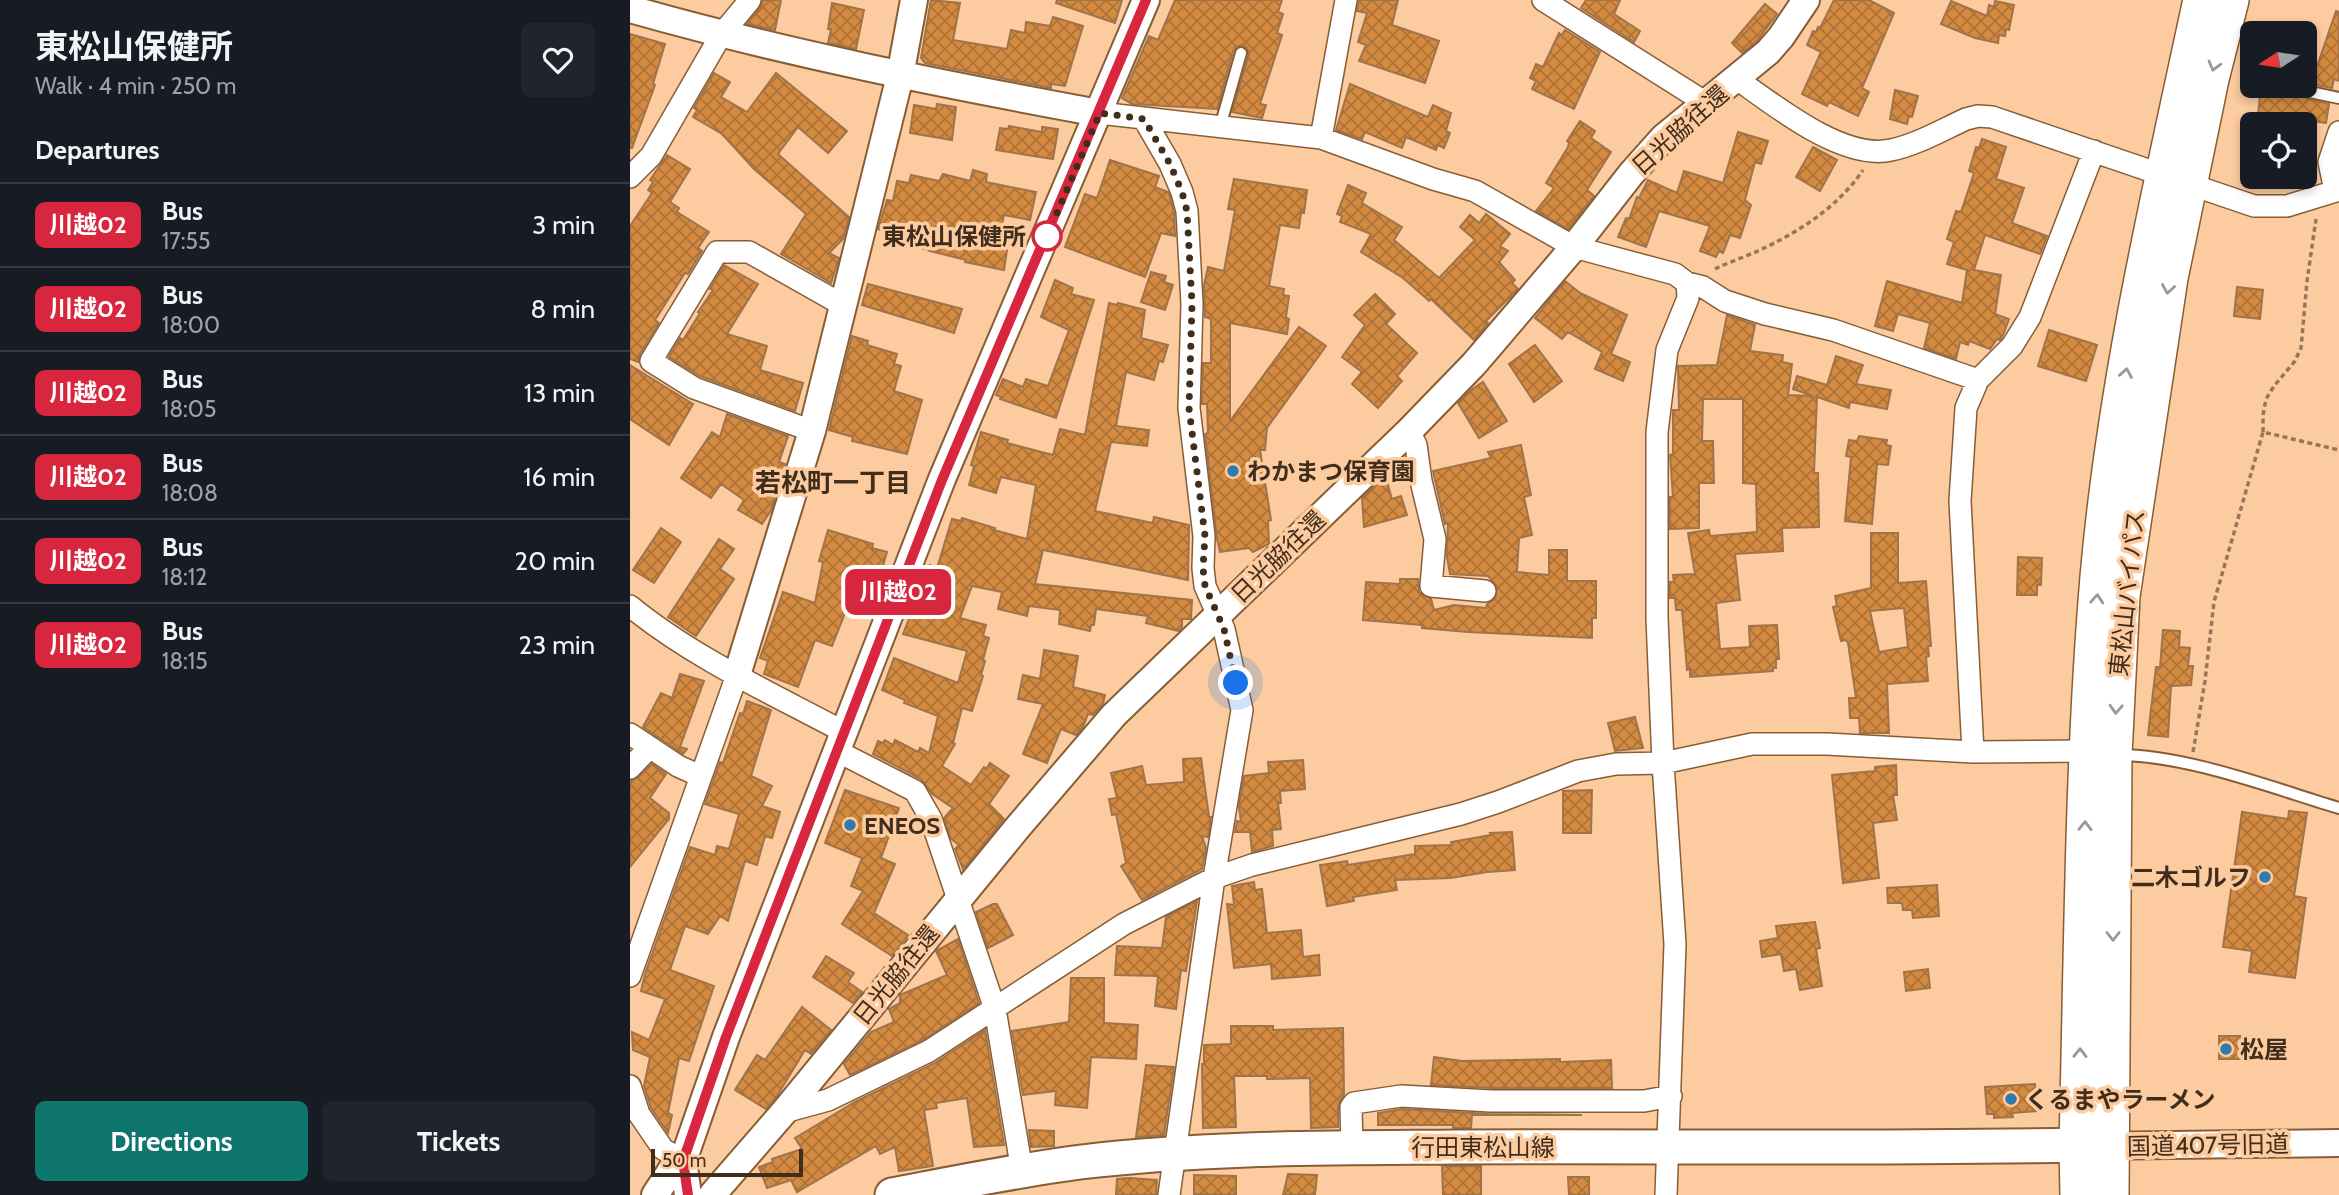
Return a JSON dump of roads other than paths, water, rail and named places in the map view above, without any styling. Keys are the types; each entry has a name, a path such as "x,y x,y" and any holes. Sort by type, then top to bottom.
{"highway":[{"name":"東松山バイパス","path":"2078,1195 2094,1146 2101,753 2098,576 2114,447 2176,181 2201,0"},
{"name":"東松山バイパス","path":"2176,181 2211,79 2231,0"},
{"name":"東松山バイパス","path":"2094,1146 2111,1195"}],"main road":[{"name":"行田東松山線","path":"894,1195 1015,1180 1080,1162 1177,1153 1352,1148 1670,1146 1894,1149 2094,1146"}],"street":[{"path":"630,177 651,156 721,35 750,0"},
{"path":"630,976 737,675 812,430 841,304 900,76 914,0"},
{"path":"688,1195 683,1161 726,1037 942,480 1146,0"},
{"path":"1321,138 1346,0"},
{"path":"1543,0 1706,103"},
{"name":"日光脇往還","path":"712,1195 1114,715 1409,431 1474,364 1664,137 1737,79 1781,37 1806,0"},
{"path":"630,9 721,35 900,76 1100,113 1321,138 1475,191 1574,247 1675,274 1725,301 1765,314 1833,330 1978,380"},
{"path":"1737,79 1815,132 1857,149 1888,151 1978,116 1992,117 2176,181 2266,208 2287,206 2331,192 2329,162 2339,132"},
{"path":"1144,119 1170,164 1187,211 1192,304 1189,408 1205,536 1203,568 1205,586 1224,629 1242,710 1214,878 1169,1195"},
{"path":"1973,752 1960,500 1966,408 1978,380 2012,346 2030,317 2094,151"},
{"path":"812,430 694,388 651,361 717,252 749,252 841,304"},
{"path":"1666,1195 1670,1146 1675,944 1657,618 1657,432 1667,350 1688,298 1690,283"},
{"path":"1409,431 1416,445 1421,481 1435,539 1432,586 1485,591"},
{"path":"630,606 650,622 915,791 931,819 995,1009 1015,1180"},
{"path":"630,734 678,766 700,776"},
{"path":"784,1112 828,1100 929,1051 1124,924 1214,878 1264,862 1461,814 1578,771 1616,765 1663,763 1752,744 1827,744 1973,752 2101,753"},
{"path":"630,768 650,747"},
{"path":"630,1086 639,1114 663,1149 683,1161"},
{"path":"1352,1148 1354,1103 1401,1096 1491,1101 1644,1101 1671,1096"},
{"name":"国道407号旧道","path":"2094,1146 2339,1143"},
{"path":"655,1195 672,1169 683,1161"}],"lane":[{"path":"1220,127 1241,53"},
{"path":"2317,93 2339,98"},
{"path":"2101,753 2145,755 2190,764 2339,808"}],"place":[{"name":"東松山保健所","path":"1047,236"},
{"name":"わかまつ保育園","path":"1233,471"},
{"name":"ENEOS","path":"850,825"},
{"name":"二木ゴルフ","path":"2265,877"},
{"name":"松屋","path":"2226,1049"},
{"name":"くるまやラーメン","path":"2011,1099"}],"district":[{"name":"若松町一丁目","path":"833,483"}]}
